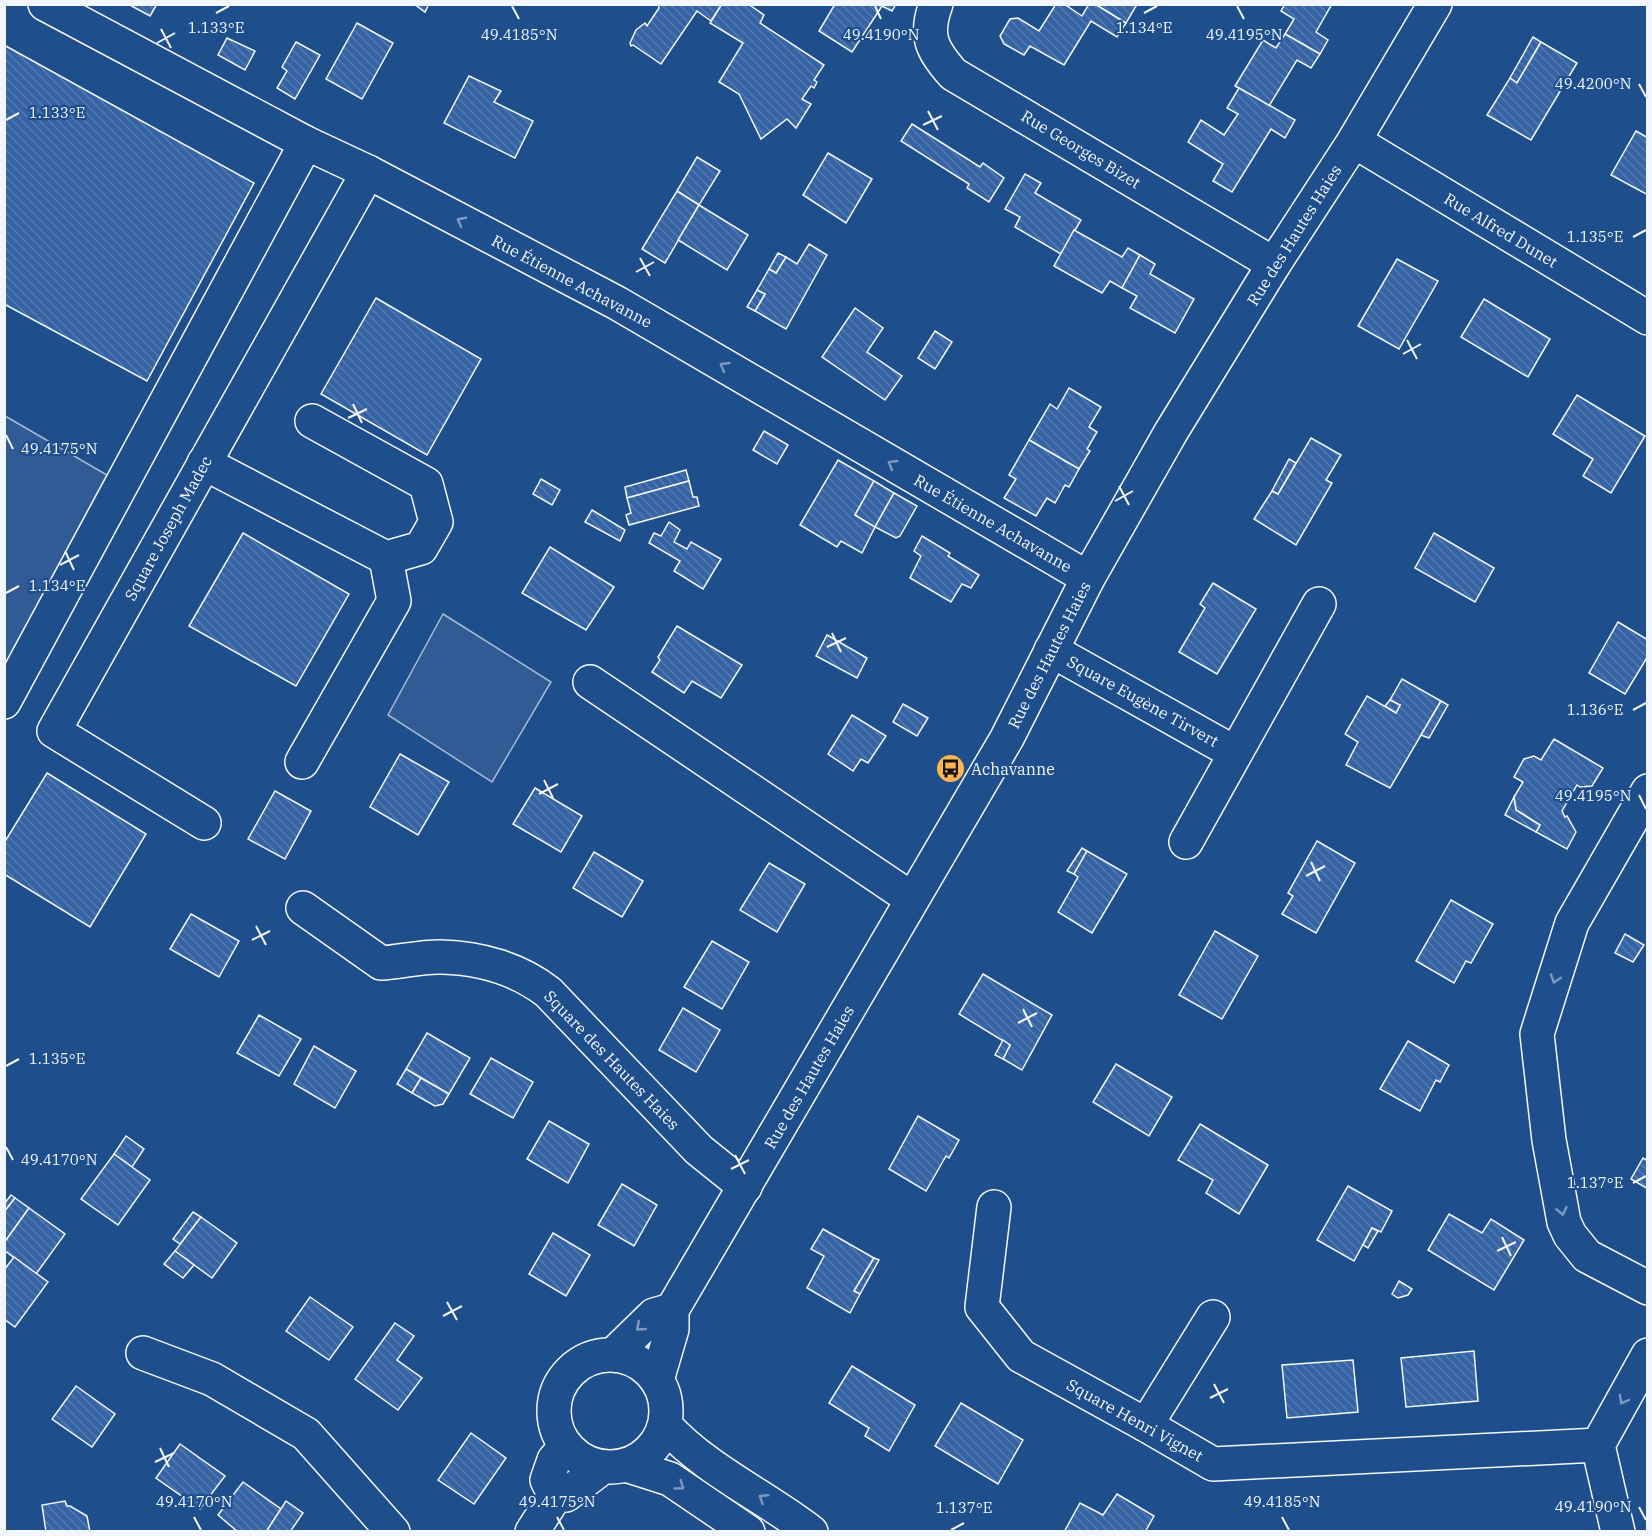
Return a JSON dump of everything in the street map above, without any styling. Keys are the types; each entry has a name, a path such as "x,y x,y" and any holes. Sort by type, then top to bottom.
{"street":[{"name":"Rue Étienne Achavanne","path":"45,4 306,143 368,172 617,303 1088,578"},
{"name":"Rue Georges Bizet","path":"936,4 931,18 931,37 937,56 953,74 1274,264"},
{"name":"Rue des Hautes Haies","path":"657,1380 672,1329 672,1310 1007,738 1088,578 1171,432 1274,264 1354,141 1435,4"},
{"name":"Rue Alfred Dunet","path":"1354,141 1647,318"},
{"path":"4,702 306,143"},
{"name":"Square Joseph Madec","path":"204,823 54,731 368,172"},
{"path":"204,463 386,558 422,548 436,522 426,484 312,421"},
{"path":"302,762 394,601 386,558"},
{"name":"Square Eugène Tirvert","path":"1186,842 1319,604"},
{"name":"Square Eugène Tirvert","path":"1051,650 1235,753"},
{"path":"590,682 912,899"},
{"path":"1647,790 1572,923 1537,1034 1549,1140 1561,1210 1570,1235 1587,1256 1647,1288"},
{"name":"Square des Hautes Haies","path":"303,908 381,963 440,956 509,969 531,980 548,992 699,1150 745,1187"},
{"name":"Square Henri Vignet","path":"994,1207 982,1307 1021,1356 1213,1464 1598,1445"},
{"path":"614,1354 654,1315 672,1310"},
{"path":"1146,1425 1214,1317"},
{"path":"143,1353 212,1379 306,1434 393,1532"},
{"path":"555,1496 566,1495 614,1466 646,1454 661,1436 665,1425 666,1402 657,1380 647,1368 634,1359 614,1354 591,1358 579,1364 565,1376 557,1393 554,1411 557,1429 566,1446 588,1463 614,1466 670,1479 748,1532"},
{"path":"1618,1532 1598,1445 1647,1355"},
{"path":"665,1425 699,1458 811,1532"},
{"path":"555,1496 548,1480 554,1460 566,1446"},
{"path":"532,1532 555,1496"}],"shaded area":[{"path":"5,416 107,475 5,665"},
{"path":"443,614 551,682 492,782 388,715"}],"building":[{"path":"128,4 157,4 150,16"},
{"path":"414,4 429,4 425,12"},
{"path":"658,4 722,4 711,21 697,11 661,64 633,45 631,46 630,43 636,30 645,23 647,26 659,8"},
{"path":"722,4 748,4 764,15 760,23 824,65 814,80 817,82 814,88 811,86 802,99 811,104 796,128 787,119 761,139 739,94 719,82 743,43 710,23"},
{"path":"835,4 896,4 892,11 882,6 852,52 819,31"},
{"path":"1056,4 1064,4 1082,16 1089,4 1095,4 1126,23 1117,37 1091,21 1064,65 1030,46 1024,55 1004,44 1000,36 1010,19 1018,18 1039,31"},
{"path":"1095,4 1134,4 1136,6 1126,23"},
{"path":"1285,4 1332,4 1316,32 1328,40 1320,54 1285,34 1294,19 1281,11"},
{"path":"357,23 393,43 362,99 326,79"},
{"path":"1285,34 1320,54 1311,68 1297,60 1269,106 1235,86 1263,40 1276,48"},
{"path":"1533,37 1541,42 1517,83 1510,78"},
{"path":"227,38 255,51 245,70 218,55"},
{"path":"296,42 320,55 295,99 277,88 287,71 282,67"},
{"path":"1541,42 1577,63 1531,140 1487,115 1510,78 1517,83"},
{"path":"4,45 254,183 147,381 4,304"},
{"path":"469,76 501,91 494,102 533,121 515,158 444,123"},
{"path":"1239,88 1295,120 1285,138 1271,129 1232,192 1213,181 1223,164 1188,142 1201,120 1224,135 1238,114 1227,108"},
{"path":"912,124 980,167 983,163 1004,178 989,202 967,188 969,184 901,141"},
{"path":"1636,131 1648,138 1648,195 1611,175"},
{"path":"828,153 872,179 846,223 803,195"},
{"path":"697,157 720,171 699,205 677,191"},
{"path":"1025,174 1041,183 1035,193 1081,220 1061,254 1015,227 1020,217 1005,209"},
{"path":"677,191 699,205 665,263 642,249"},
{"path":"699,205 748,235 727,270 678,240"},
{"path":"1074,230 1122,257 1128,248 1140,255 1122,288 1110,281 1102,293 1054,266"},
{"path":"809,244 827,255 786,329 755,311 765,294 757,290 769,269 776,273 786,257 797,264"},
{"path":"778,253 786,257 776,273 769,269"},
{"path":"1140,255 1155,264 1150,274 1194,299 1175,333 1130,308 1137,296 1122,288"},
{"path":"1397,259 1438,281 1399,349 1358,326"},
{"path":"757,290 765,294 755,311 747,307"},
{"path":"376,298 481,359 427,455 321,394"},
{"path":"1484,299 1550,339 1528,377 1461,337"},
{"path":"855,308 883,328 867,352 902,376 885,400 822,357"},
{"path":"935,331 952,342 935,369 918,358"},
{"path":"1069,388 1101,407 1089,427 1097,432 1087,449 1090,451 1079,469 1029,440 1050,404 1057,409"},
{"path":"1577,395 1645,436 1611,493 1583,476 1593,459 1553,434"},
{"path":"764,431 788,445 777,464 753,450"},
{"path":"1311,438 1341,455 1326,480 1332,483 1296,545 1254,519 1272,491 1278,494"},
{"path":"1029,440 1079,469 1069,487 1065,485 1055,503 1047,498 1036,516 1004,498 1016,479 1009,475"},
{"path":"1289,459 1296,463 1278,494 1272,491"},
{"path":"838,460 874,481 855,515 875,527 862,553 841,541 837,547 800,525"},
{"path":"686,470 689,481 627,498 625,487"},
{"path":"541,479 560,490 552,505 533,494"},
{"path":"689,481 693,497 697,497 699,506 629,525 626,515 631,513 627,498"},
{"path":"874,481 894,493 875,527 855,515"},
{"path":"894,493 917,506 900,536 896,538 875,527"},
{"path":"592,510 625,530 620,541 585,522"},
{"path":"669,522 680,530 674,542 687,549 691,542 721,559 703,589 674,571 680,561 649,543 654,533 661,536"},
{"path":"243,533 349,594 296,686 189,626"},
{"path":"1434,533 1494,568 1475,602 1415,568"},
{"path":"922,536 950,553 948,556 979,575 971,588 962,584 951,602 910,578 921,556 914,551"},
{"path":"550,547 614,587 586,630 522,593"},
{"path":"1213,583 1256,609 1217,674 1179,652 1205,608 1200,604"},
{"path":"1618,622 1648,640 1648,656 1625,694 1589,673"},
{"path":"677,626 742,665 721,698 692,681 684,693 652,672 660,660 658,657"},
{"path":"827,635 867,658 857,678 816,656"},
{"path":"1402,679 1441,701 1390,788 1346,765 1358,742 1345,734 1367,696 1396,713 1400,705 1390,700"},
{"path":"1390,700 1400,705 1396,713 1385,706"},
{"path":"1441,701 1448,705 1429,738 1421,735"},
{"path":"903,704 928,718 917,736 893,722"},
{"path":"852,715 886,736 868,763 861,759 853,771 828,754"},
{"path":"1554,739 1603,768 1592,786 1577,785 1562,811 1576,832 1567,849 1536,832 1540,825 1516,810 1514,797 1523,782 1514,777 1524,759 1534,756 1541,760"},
{"path":"400,754 449,782 418,835 370,807"},
{"path":"47,773 146,834 90,927 4,874 4,843"},
{"path":"535,788 582,816 561,852 513,824"},
{"path":"275,791 311,811 285,859 248,839"},
{"path":"1514,797 1516,810 1540,825 1536,832 1505,815"},
{"path":"1317,841 1355,863 1316,933 1282,914 1293,896 1288,893"},
{"path":"1082,848 1087,851 1074,874 1067,871"},
{"path":"1087,851 1127,874 1092,933 1058,912 1078,877 1074,874"},
{"path":"594,852 643,881 622,917 573,888"},
{"path":"769,863 805,884 777,932 740,910"},
{"path":"1451,900 1493,924 1471,963 1466,961 1454,983 1416,961"},
{"path":"191,914 239,941 219,977 170,949"},
{"path":"1215,931 1258,956 1222,1019 1179,995"},
{"path":"1625,934 1644,945 1633,962 1615,953"},
{"path":"712,941 749,962 722,1009 684,987"},
{"path":"983,974 1052,1015 1022,1070 1003,1059 1010,1045 959,1014"},
{"path":"683,1008 720,1030 696,1072 659,1050"},
{"path":"259,1015 301,1039 279,1076 237,1053"},
{"path":"427,1033 470,1058 449,1094 406,1069"},
{"path":"1003,1040 1010,1045 1003,1059 995,1055"},
{"path":"1408,1041 1449,1065 1440,1082 1436,1080 1420,1111 1380,1089"},
{"path":"314,1046 356,1071 335,1108 294,1084"},
{"path":"491,1058 533,1082 513,1118 470,1094"},
{"path":"1116,1064 1172,1097 1149,1136 1093,1102"},
{"path":"406,1069 421,1078 412,1093 397,1084"},
{"path":"421,1078 449,1094 443,1104 435,1106 412,1093"},
{"path":"918,1116 959,1140 949,1158 946,1156 926,1191 889,1169"},
{"path":"549,1121 589,1144 568,1183 527,1159"},
{"path":"1200,1124 1268,1165 1239,1214 1206,1193 1213,1180 1178,1160"},
{"path":"126,1136 144,1149 132,1167 114,1154"},
{"path":"114,1154 150,1180 118,1225 81,1199"},
{"path":"1643,1158 1648,1161 1648,1189 1631,1179"},
{"path":"622,1184 657,1205 634,1246 598,1225"},
{"path":"1348,1186 1392,1211 1381,1232 1372,1228 1354,1261 1317,1240"},
{"path":"11,1195 15,1198 4,1212 4,1204"},
{"path":"15,1198 29,1208 4,1243 4,1212"},
{"path":"29,1208 65,1234 36,1274 4,1250 4,1243"},
{"path":"193,1212 201,1217 180,1244 173,1239"},
{"path":"1449,1214 1482,1233 1491,1219 1524,1240 1494,1290 1428,1250"},
{"path":"201,1217 237,1243 212,1278 175,1251"},
{"path":"1372,1228 1378,1231 1368,1248 1363,1245"},
{"path":"823,1229 874,1258 854,1291 860,1294 850,1313 807,1288 824,1256 811,1249"},
{"path":"553,1233 590,1255 566,1296 529,1274"},
{"path":"175,1251 194,1265 183,1278 164,1264"},
{"path":"14,1257 48,1282 15,1327 4,1319 4,1270"},
{"path":"874,1258 879,1260 860,1294 854,1291"},
{"path":"1399,1281 1412,1289 1408,1295 1398,1298 1392,1294"},
{"path":"310,1297 353,1327 329,1360 286,1331"},
{"path":"395,1323 414,1336 397,1360 422,1378 398,1410 355,1379"},
{"path":"1474,1351 1478,1401 1406,1407 1401,1358"},
{"path":"1353,1360 1358,1412 1287,1418 1282,1365"},
{"path":"852,1366 915,1405 889,1451 865,1436 869,1428 829,1403"},
{"path":"76,1386 115,1414 92,1447 52,1419"},
{"path":"961,1403 1023,1440 998,1484 935,1446"},
{"path":"471,1433 506,1458 474,1504 438,1480"},
{"path":"180,1444 225,1476 200,1509 156,1478"},
{"path":"243,1482 281,1509 266,1532 238,1532 218,1515"},
{"path":"1117,1494 1154,1516 1145,1532 1064,1532 1080,1503 1103,1515"},
{"path":"65,1501 67,1506 87,1516 90,1532 46,1532 42,1505"},
{"path":"286,1501 303,1513 290,1532 266,1532"}],"place":[{"name":"Achavanne","path":"950,769"}]}
